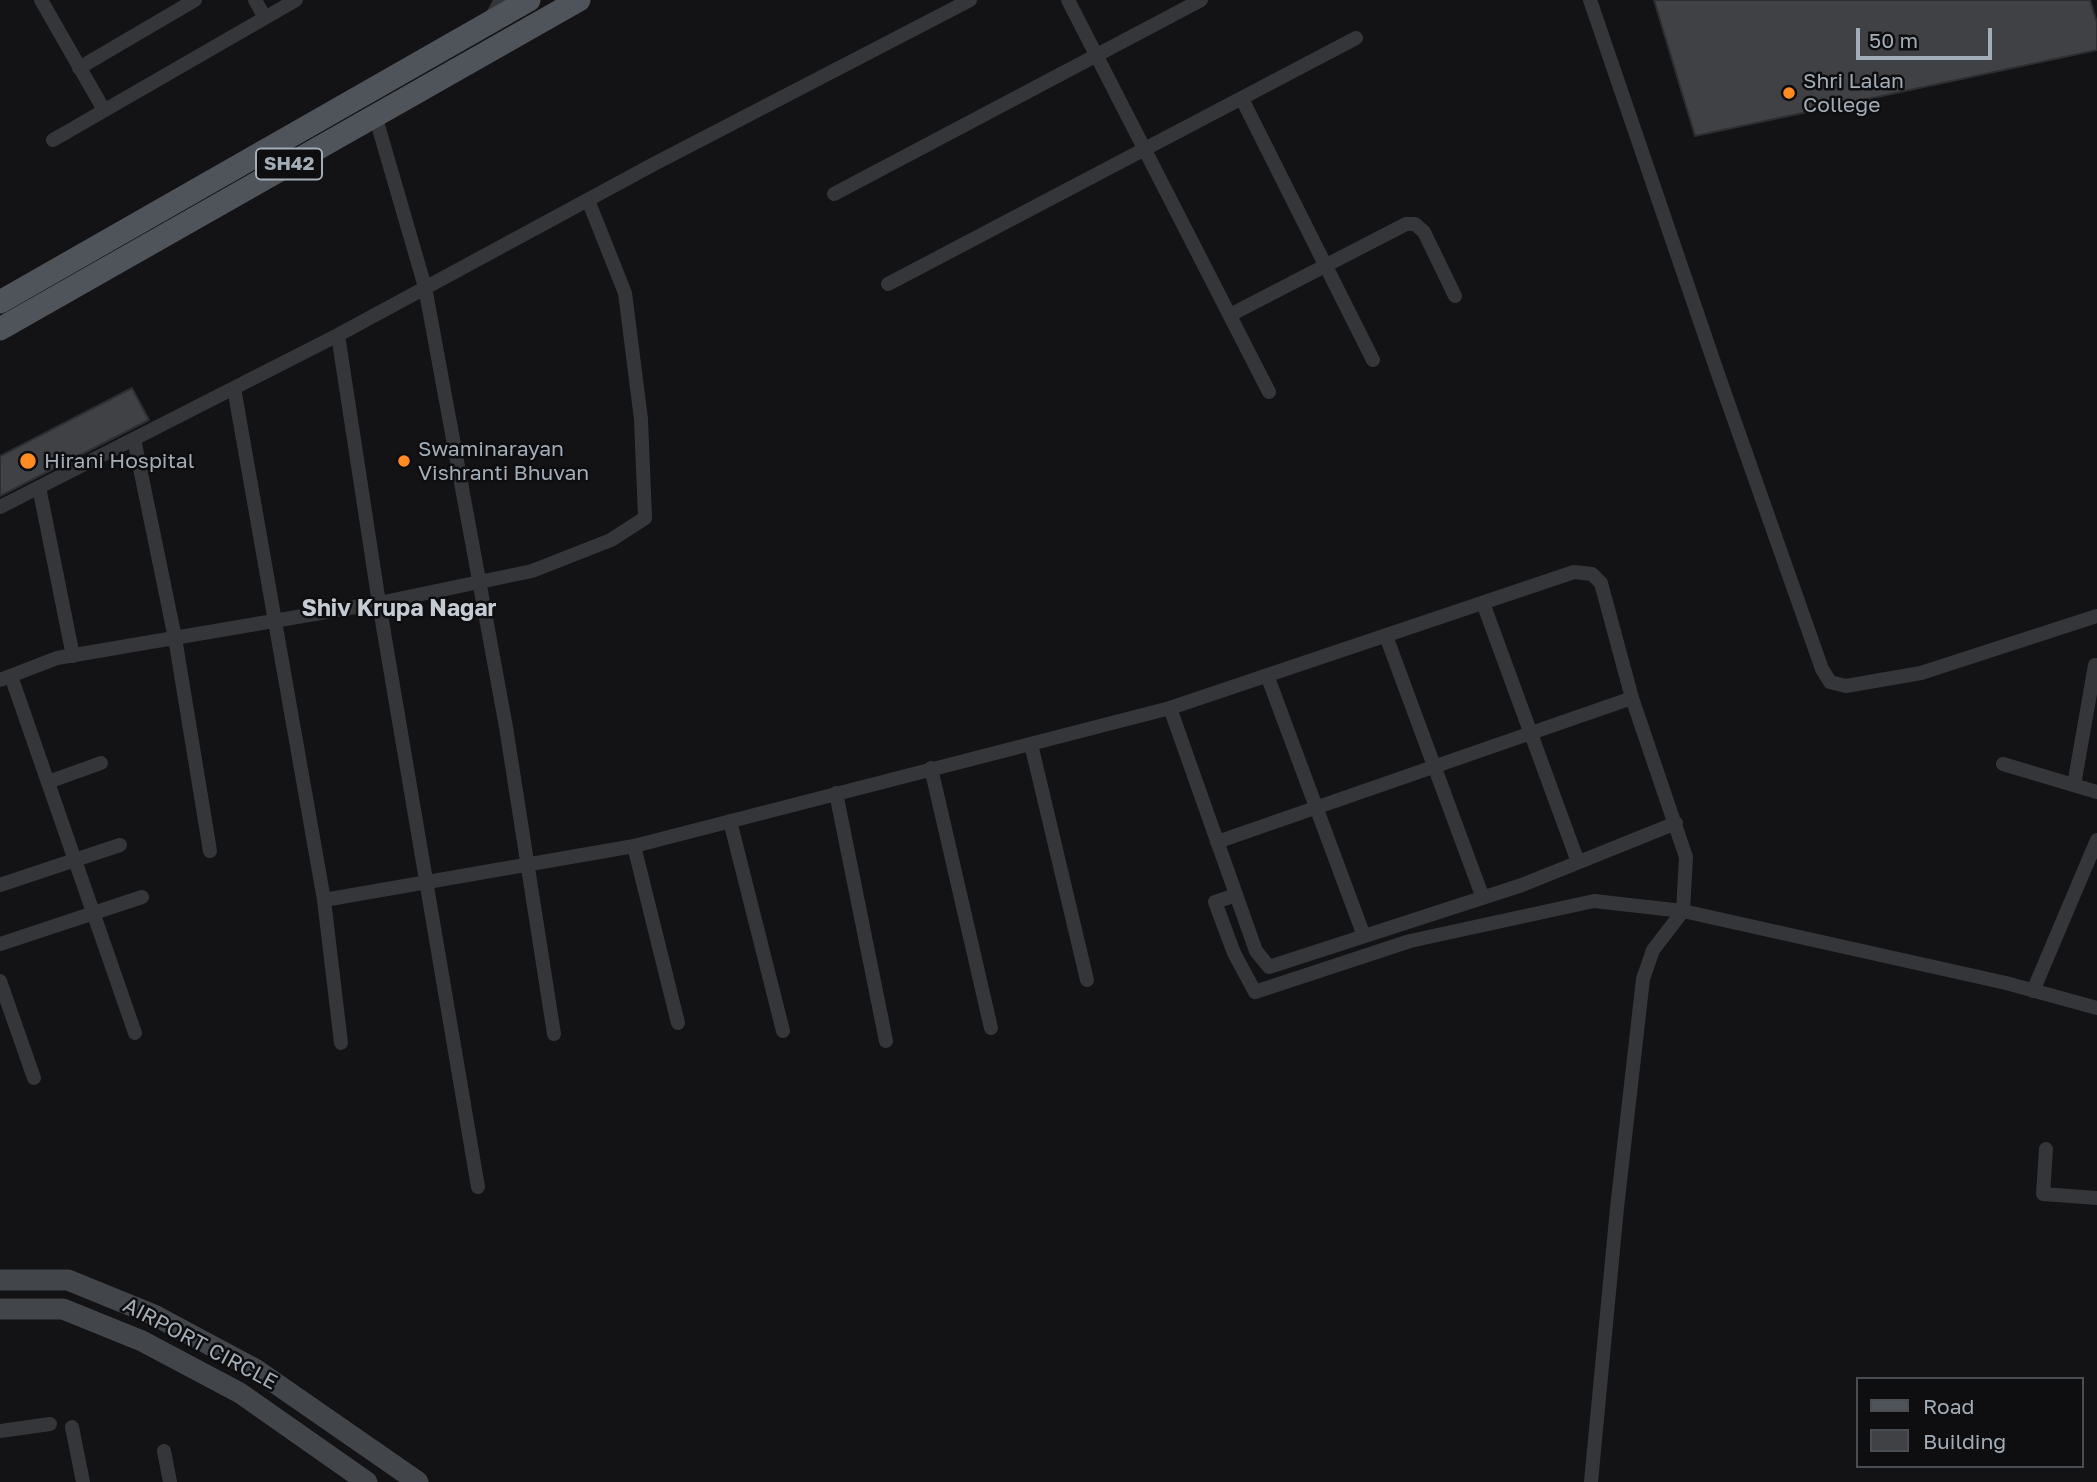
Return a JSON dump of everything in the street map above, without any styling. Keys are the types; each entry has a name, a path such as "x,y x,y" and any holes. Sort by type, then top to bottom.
{"main road":[{"name":"SH42","path":"0,329 579,0"},
{"name":"SH42","path":"0,302 489,22 517,2"},
{"path":"498,44 517,2"},
{"name":"AIRPORT CIRCLE","path":"0,1280 68,1280 154,1315 255,1368 418,1482"},
{"name":"AIRPORT CIRCLE","path":"0,1309 63,1309 142,1341 240,1393 367,1482"}],"street":[{"path":"41,0 104,110"},
{"path":"79,68 195,0"},
{"path":"255,0 265,18"},
{"path":"53,140 296,0"},
{"path":"0,507 338,335 587,200 970,0"},
{"path":"1068,0 1269,392"},
{"path":"834,194 1201,0"},
{"path":"1590,0 1745,451 1822,669 1830,682 1846,686 1921,673 2097,616"},
{"path":"888,284 1356,38"},
{"path":"1242,99 1373,360"},
{"path":"375,115 425,287 506,727 525,865 554,1034"},
{"path":"135,1033 48,782 6,678 57,658 379,603 532,570 611,540 645,518 642,419 625,293 587,200"},
{"path":"1230,315 1406,224 1415,224 1424,232 1455,296"},
{"path":"338,335 379,603 478,1187"},
{"path":"234,388 324,900 341,1043"},
{"path":"134,439 175,638 209,851"},
{"path":"39,487 73,656"},
{"path":"324,900 634,846 1031,744 1170,708 1574,572 1592,574 1601,583 1632,698 1686,857 1683,911 1653,950 1643,979 1617,1208 1591,1482"},
{"path":"1483,603 1578,863"},
{"path":"1386,636 1483,898"},
{"path":"2074,785 2095,665"},
{"path":"1267,676 1364,936"},
{"path":"1217,842 1632,698"},
{"path":"1170,708 1256,951 1269,967 1483,898 1676,823"},
{"path":"1031,744 1087,981"},
{"path":"48,782 101,763"},
{"path":"2003,764 2097,792"},
{"path":"932,768 991,1028"},
{"path":"836,793 886,1041"},
{"path":"730,821 783,1031"},
{"path":"2033,991 2097,840"},
{"path":"0,885 120,845"},
{"path":"634,846 678,1023"},
{"path":"1236,895 1215,902 1234,953 1255,992 1409,941 1594,901 1683,911 2097,1008"},
{"path":"0,944 142,897"},
{"path":"0,981 34,1078"},
{"path":"2046,1149 2043,1194 2097,1198"},
{"path":"0,1431 50,1424"},
{"path":"72,1427 83,1482"},
{"path":"164,1451 170,1482"}],"building":[{"name":"Shri Lalan College","path":"1654,0 2090,0 2097,22 2097,50 1695,136"},
{"path":"132,388 149,420 0,496 0,456"}],"place":[{"name":"Shri Lalan College","path":"1789,93"},
{"name":"Hirani Hospital","path":"28,461"},
{"name":"Swaminarayan Vishranti Bhuvan","path":"404,461"}],"district":[{"name":"Shiv Krupa Nagar","path":"399,609"}]}
